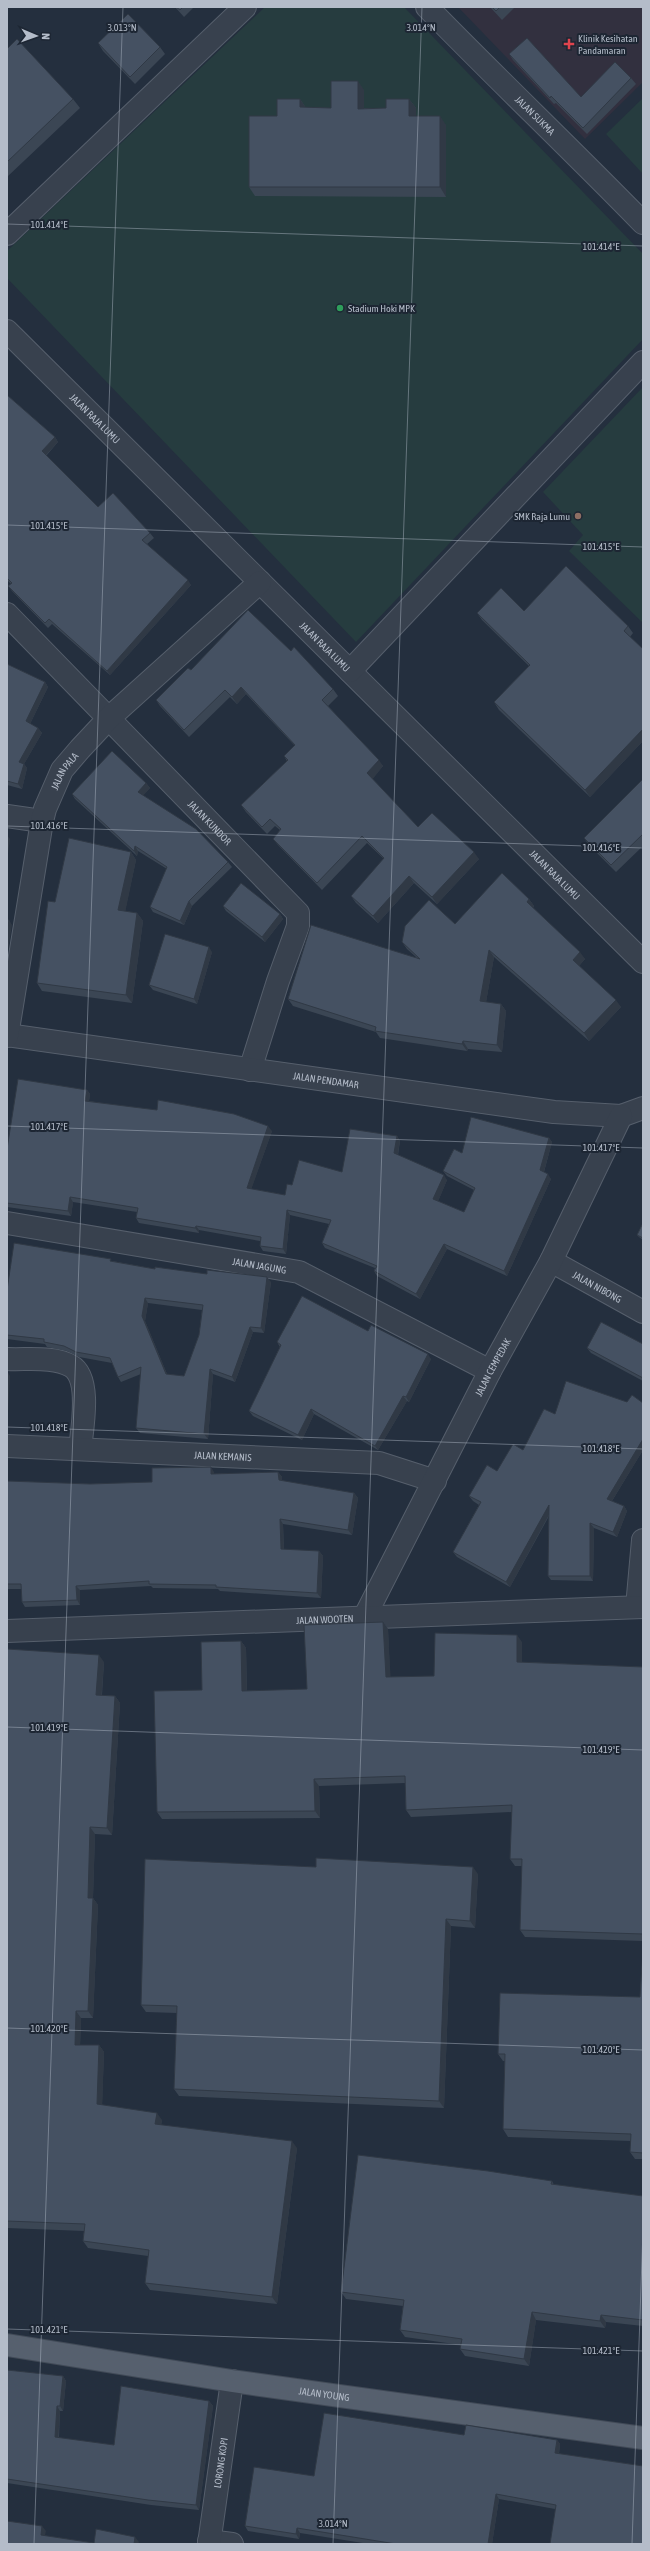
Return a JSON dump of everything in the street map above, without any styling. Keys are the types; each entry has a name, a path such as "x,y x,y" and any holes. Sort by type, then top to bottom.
{"main road":[{"name":"JALAN YOUNG","path":"7,2344 232,2381 643,2438"}],"street":[{"path":"7,234 245,7"},
{"name":"JALAN SUKMA","path":"427,7 490,73 574,152 643,223"},
{"name":"JALAN RAJA LUMU","path":"7,331 643,962"},
{"path":"350,671 643,362"},
{"name":"JALAN PALA","path":"7,1035 42,821 45,809 62,770 109,718 260,582"},
{"name":"JALAN KUNDOR","path":"7,614 298,913 298,926 275,988 250,1070"},
{"path":"7,816 42,821"},
{"name":"JALAN PENDAMAR","path":"7,1035 554,1112 621,1116 643,1108"},
{"name":"JALAN CEMPEDAK","path":"364,1618 490,1371 551,1261 621,1116"},
{"name":"JALAN JAGUNG","path":"7,1224 299,1272 490,1371"},
{"name":"JALAN NIBONG","path":"551,1261 643,1312"},
{"path":"7,1359 52,1360 72,1366 79,1375 85,1400 80,1449"},
{"name":"JALAN KEMANIS","path":"7,1446 378,1464 435,1481"},
{"path":"640,1607 643,1540"},
{"name":"JALAN WOOTEN","path":"7,1631 640,1607"},
{"name":"LORONG KOPI","path":"209,2542 232,2381"},
{"path":"209,2542 232,2544"}],"shaded area":[{"name":"Klinik Kesihatan Pandamaran","path":"458,7 643,7 643,82 585,139"}],"green space":[{"name":"Stadium Hoki MPK","path":"265,7 404,7 643,254 643,339 356,642 7,278 7,251"},
{"path":"643,98 643,174 606,134"},
{"path":"643,387 643,623 569,551 583,535 543,492"}],"building":[{"path":"176,7 183,7 180,10"},
{"path":"492,7 500,7 496,11"},
{"path":"128,14 160,47 130,77 98,43"},
{"path":"527,38 581,97 615,62 631,78 583,128 551,96 550,98 509,54"},
{"path":"17,39 73,99 7,162 7,49"},
{"path":"331,81 358,81 358,109 386,108 386,99 409,99 409,116 440,116 440,187 249,187 249,116 277,116 277,99 300,99 300,107 331,108"},
{"path":"7,395 55,437 42,451 98,507 113,493 150,533 142,540 188,580 107,671 49,619 45,623 8,586 12,583 7,578"},
{"path":"566,566 628,626 624,631 643,649 643,729 585,790 494,702 530,665 477,613 501,588 524,611"},
{"path":"248,610 291,651 294,647 333,689 322,700 379,760 367,773 418,827 432,813 474,852 432,897 409,876 373,916 351,896 384,858 362,836 317,883 273,839 281,829 270,819 262,827 241,805 288,760 284,756 295,745 241,687 232,697 225,690 184,730 156,700 188,668 191,670"},
{"path":"7,664 45,682 26,721 38,728 19,762 24,764 18,784 7,781"},
{"path":"112,751 146,783 138,792 196,829 228,862 189,901 180,921 150,907 167,867 135,846 134,851 72,794"},
{"path":"643,779 643,834 611,865 584,838"},
{"path":"69,838 131,852 118,910 137,913 126,995 37,983 48,901 55,902"},
{"path":"502,873 529,899 527,902 580,952 573,960 616,1000 584,1033 489,950 480,1001 501,1004 497,1045 463,1041 462,1044 375,1031 376,1027 288,999 311,925 420,959 402,942 405,926 429,900 455,924"},
{"path":"241,883 280,914 262,937 223,906"},
{"path":"7,920 9,920 7,931"},
{"path":"165,934 209,947 194,999 149,985"},
{"path":"18,1079 87,1090 85,1101 157,1110 158,1100 234,1114 268,1126 247,1188 285,1195 287,1184 292,1185 299,1160 342,1172 350,1129 397,1136 394,1153 444,1175 433,1199 464,1212 475,1188 443,1171 454,1149 462,1153 471,1117 549,1138 540,1170 548,1174 504,1271 444,1244 416,1294 374,1271 377,1266 322,1243 331,1220 287,1210 283,1249 260,1246 261,1237 136,1218 138,1208 70,1197 68,1211 7,1203 7,1149"},
{"path":"643,1223 643,1238 637,1235"},
{"path":"14,1243 111,1259 110,1261 155,1269 155,1267 207,1274 207,1270 267,1277 261,1328 250,1327 232,1377 210,1369 204,1434 136,1428 141,1367 118,1377 110,1358 76,1352 64,1346 44,1342 44,1339 7,1335 7,1290","holes":["145,1298 203,1305 199,1335 184,1376 166,1374 142,1316"]},
{"path":"302,1296 368,1331 371,1325 428,1354 406,1397 403,1396 375,1446 311,1409 298,1435 249,1411 281,1345 277,1342"},
{"path":"601,1322 643,1344 643,1378 587,1348"},
{"path":"566,1381 627,1402 632,1395 643,1403 643,1439 607,1499 624,1506 613,1532 590,1523 590,1576 548,1576 549,1505 506,1582 453,1552 481,1502 469,1496 487,1465 497,1471 513,1444 523,1450 544,1409 555,1414"},
{"path":"211,1467 211,1474 278,1472 279,1480 354,1493 348,1530 280,1519 281,1549 319,1551 317,1593 216,1587 216,1585 149,1584 149,1581 76,1586 77,1600 22,1602 21,1584 7,1584 7,1481 90,1484 152,1482 152,1468"},
{"path":"383,1622 386,1677 434,1676 435,1633 517,1635 517,1662 643,1667 643,1934 520,1930 522,1859 510,1859 512,1805 406,1810 405,1776 314,1779 315,1811 157,1812 154,1691 202,1690 201,1642 241,1641 242,1691 307,1689 304,1625"},
{"path":"7,1649 99,1655 96,1695 115,1696 107,1828 90,1827 88,1898 93,1898 88,2011 76,2011 75,2045 99,2045 97,2104 157,2113 155,2124 292,2141 272,2297 145,2283 149,2250 83,2241 85,2224 7,2221"},
{"path":"316,1858 473,1867 470,1921 446,1919 439,2101 174,2089 177,2006 141,2005 145,1859 316,1867"},
{"path":"643,1949 643,2153 630,2152 631,2134 503,2129 505,2054 498,2054 500,1993 640,1997"},
{"path":"358,2155 488,2171 552,2181 551,2184 643,2196 643,2320 601,2315 600,2321 532,2312 524,2359 460,2349 462,2339 400,2330 404,2300 341,2292"},
{"path":"7,2370 63,2376 60,2406 57,2406 55,2437 114,2445 121,2386 209,2401 196,2505 148,2500 7,2479"},
{"path":"324,2413 464,2435 466,2425 557,2440 555,2453 643,2466 643,2544 550,2544 556,2505 496,2494 488,2544 396,2544 297,2528 296,2534 245,2526 254,2467 314,2476"},
{"path":"7,2521 42,2526 41,2535 94,2543 96,2529 135,2537 134,2544 7,2544"}],"place":[{"name":"Klinik Kesihatan Pandamaran","path":"569,44"},
{"name":"Stadium Hoki MPK","path":"340,308"},
{"name":"SMK Raja Lumu","path":"578,516"}]}
